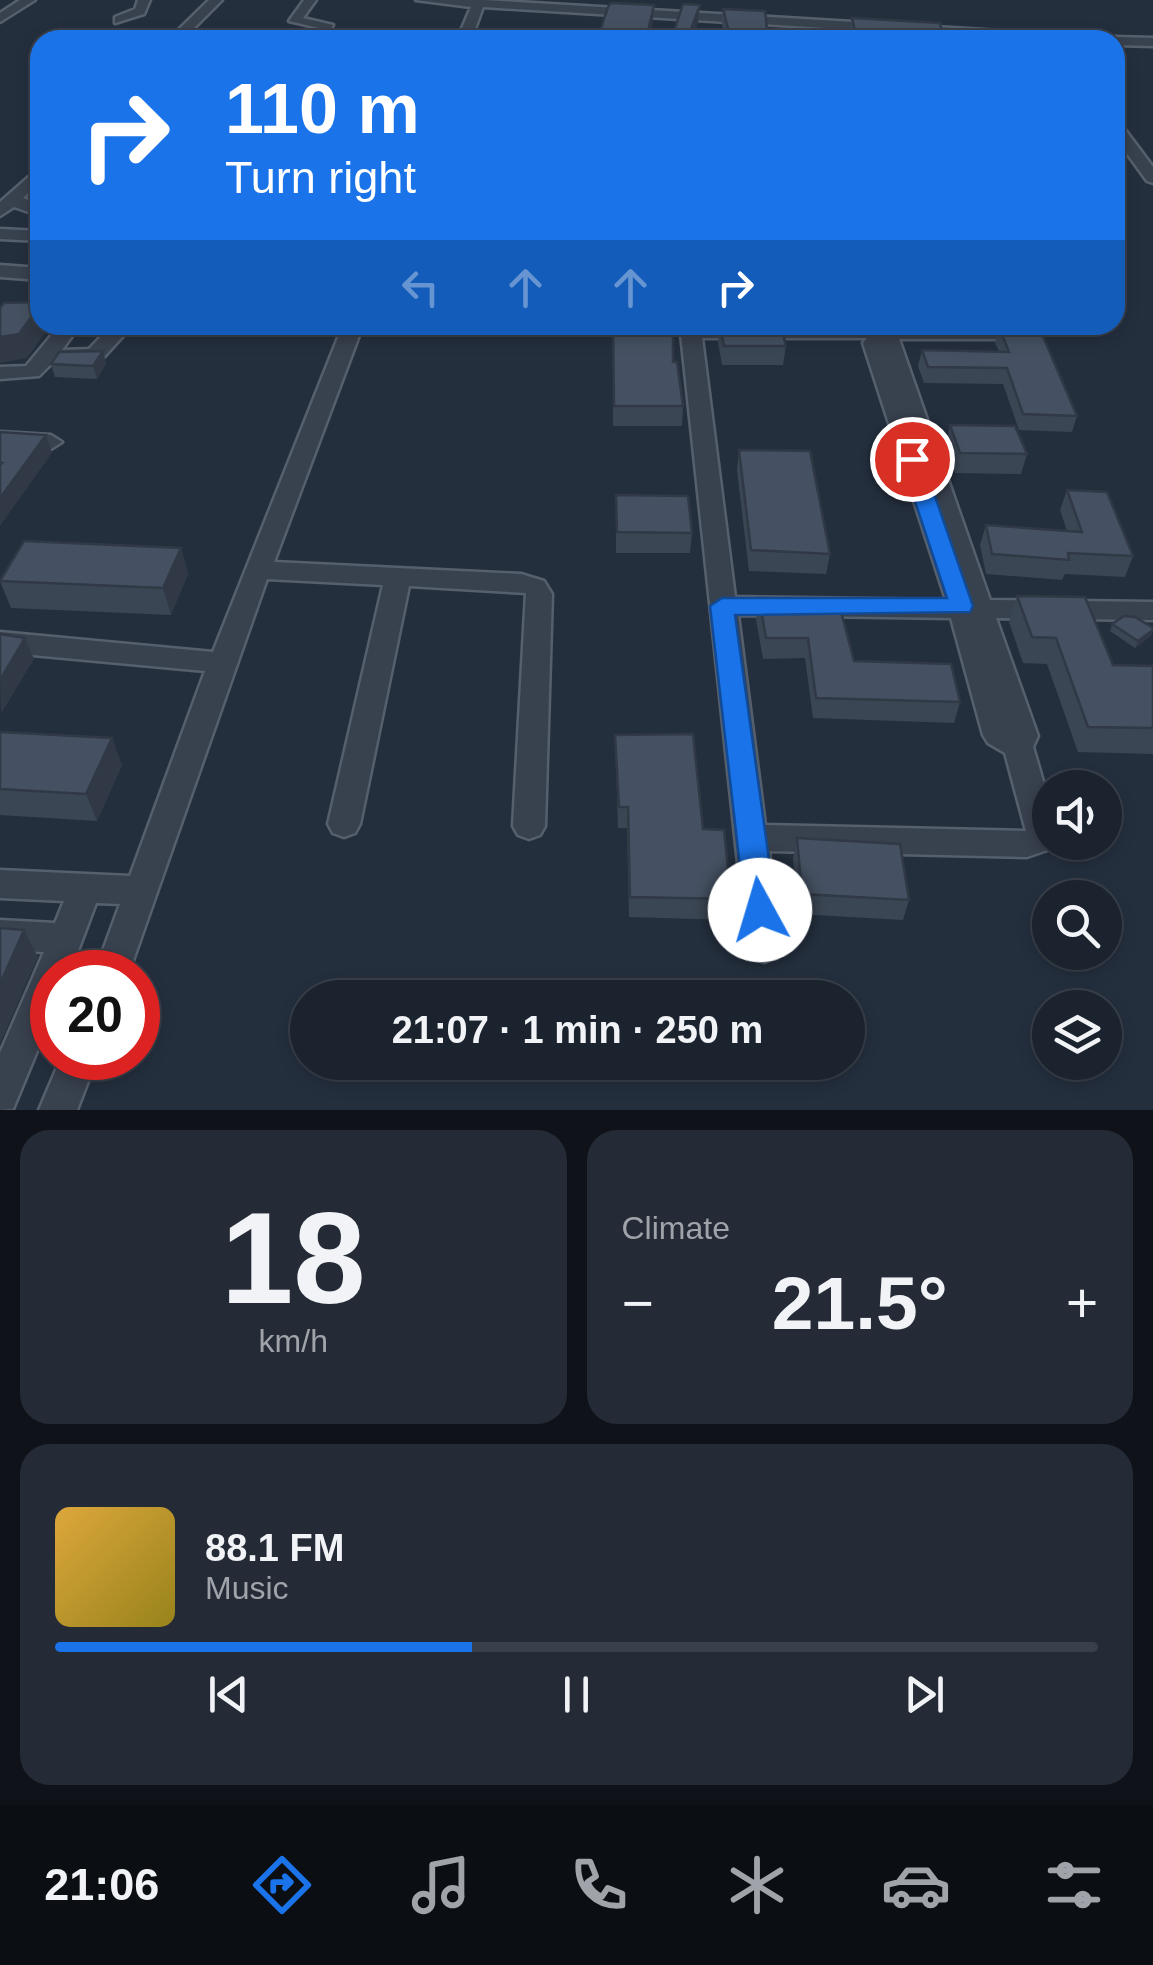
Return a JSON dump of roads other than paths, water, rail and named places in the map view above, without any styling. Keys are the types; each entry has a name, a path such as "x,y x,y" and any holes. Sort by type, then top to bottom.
{"street":[{"path":"0,18 29,0"},
{"path":"120,20 140,10 144,0"},
{"path":"185,30 216,0"},
{"path":"310,0 296,21 328,25 325,30"},
{"path":"422,0 891,30"},
{"path":"744,20 746,0"},
{"path":"468,30 478,4"},
{"path":"780,23 780,30"},
{"path":"1125,41 1153,42"},
{"path":"1125,140 1153,178"},
{"path":"7,205 30,182"},
{"path":"0,234 30,236"},
{"path":"0,271 30,273"},
{"path":"0,373 32,372 63,335"},
{"path":"47,356 94,354 113,335"},
{"path":"121,950 222,662 350,335"},
{"path":"692,335 764,946"},
{"path":"754,838 1027,844 1039,840 1042,830 1018,747 998,735 972,606 879,335"},
{"path":"0,439 51,442"},
{"path":"258,570 521,582 535,587 539,594 529,826"},
{"path":"344,824 398,577"},
{"path":"722,606 1153,611"},
{"path":"0,642 222,662"},
{"path":"0,884 143,892"},
{"path":"62,950 86,889"},
{"path":"0,935 67,938"},
{"path":"0,1096 30,1026"},
{"path":"58,1110 70,1080"}]}
